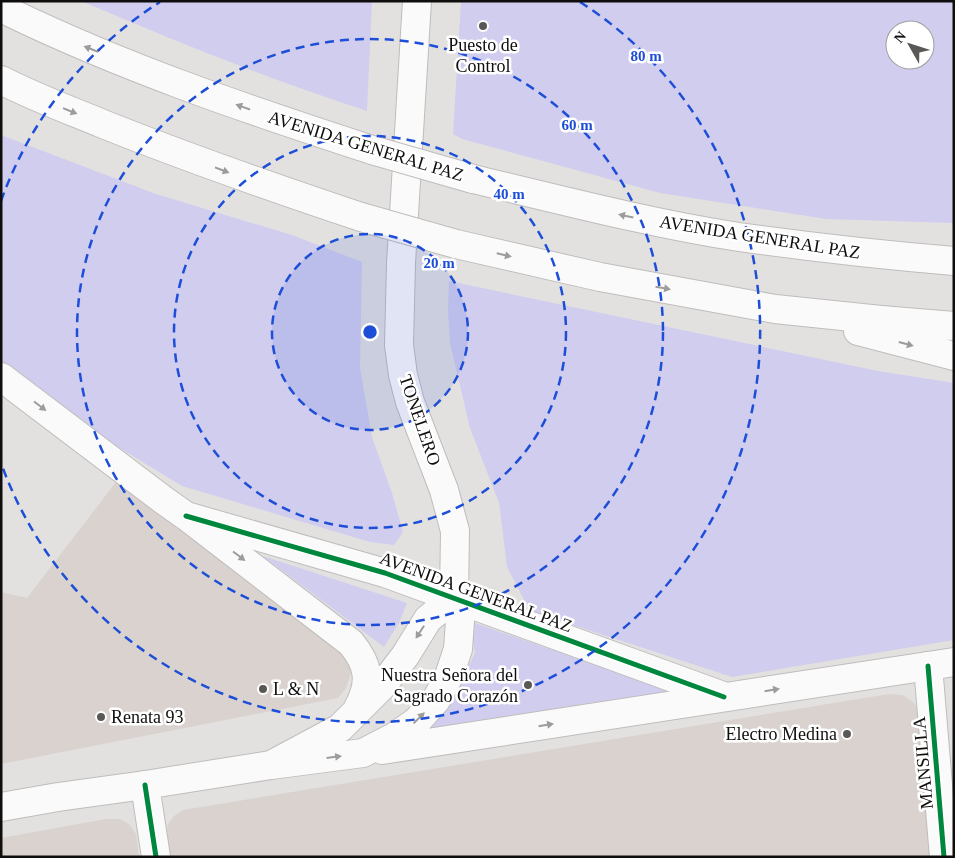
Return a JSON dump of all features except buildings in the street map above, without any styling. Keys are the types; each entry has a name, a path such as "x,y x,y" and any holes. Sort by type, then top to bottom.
{"main road":[{"path":"2,1 53,34"},
{"name":"TONELERO","path":"363,753 394,737 417,721 436,700 449,676 458,649 460,621 454,598 455,531 444,490 410,402 403,375 399,345 402,254 417,1"},
{"name":"AVENIDA GENERAL PAZ","path":"1,8 53,34 173,83 372,150 473,179 633,217 738,237 882,255 954,261"},
{"path":"9,86 253,182 362,217 456,244 600,277 775,309 954,356"},
{"path":"882,255 954,249"},
{"path":"775,309 954,326"},
{"path":"1,377 351,643 361,656 368,675 365,695 354,716"},
{"name":"AVENIDA GENERAL PAZ","path":"186,516 385,572 724,697"},
{"path":"271,765 340,728 354,716 382,686 405,656 428,620 454,598"},
{"name":"AVENIDA GENERAL PAZ","path":"1,807 58,796 363,753 941,664"},
{"name":"MANSILLA","path":"941,664 944,857"},
{"path":"145,785 156,857"}],"shaded area":[{"path":"81,1 372,1 367,111 223,59"},
{"path":"461,1 954,1 954,223 826,219 660,193 462,139 453,134"},
{"path":"1,135 156,194 292,235 362,262 360,368 372,437 392,493 403,532 394,545 370,542 182,486 113,444 1,363"},
{"path":"449,281 878,371 954,383 954,640 732,677 530,611 507,567 499,503 470,428 450,343"},
{"path":"116,482 342,653 350,662 351,673 346,688 338,698 1,764 1,592 27,598"},
{"path":"263,556 407,603 399,623 384,647"},
{"path":"469,621 679,694 421,734 449,705 475,653"},
{"path":"889,694 903,695 914,703 922,715 940,857 169,857 166,836 168,824 174,816 183,810"},
{"path":"106,819 120,819 129,824 136,834 139,857 1,857 1,838"}],"cycle path":[{"path":"186,516 385,573 724,697"},
{"path":"928,666 944,857"},
{"path":"145,785 156,857"}],"place":[{"name":"Puesto de Control","path":"483,26"},
{"name":"Nuestra Señora del Sagrado Corazón","path":"528,685"},
{"name":"L & N","path":"263,689"},
{"name":"Renata 93","path":"101,717"},
{"name":"Electro Medina","path":"847,734"}]}
